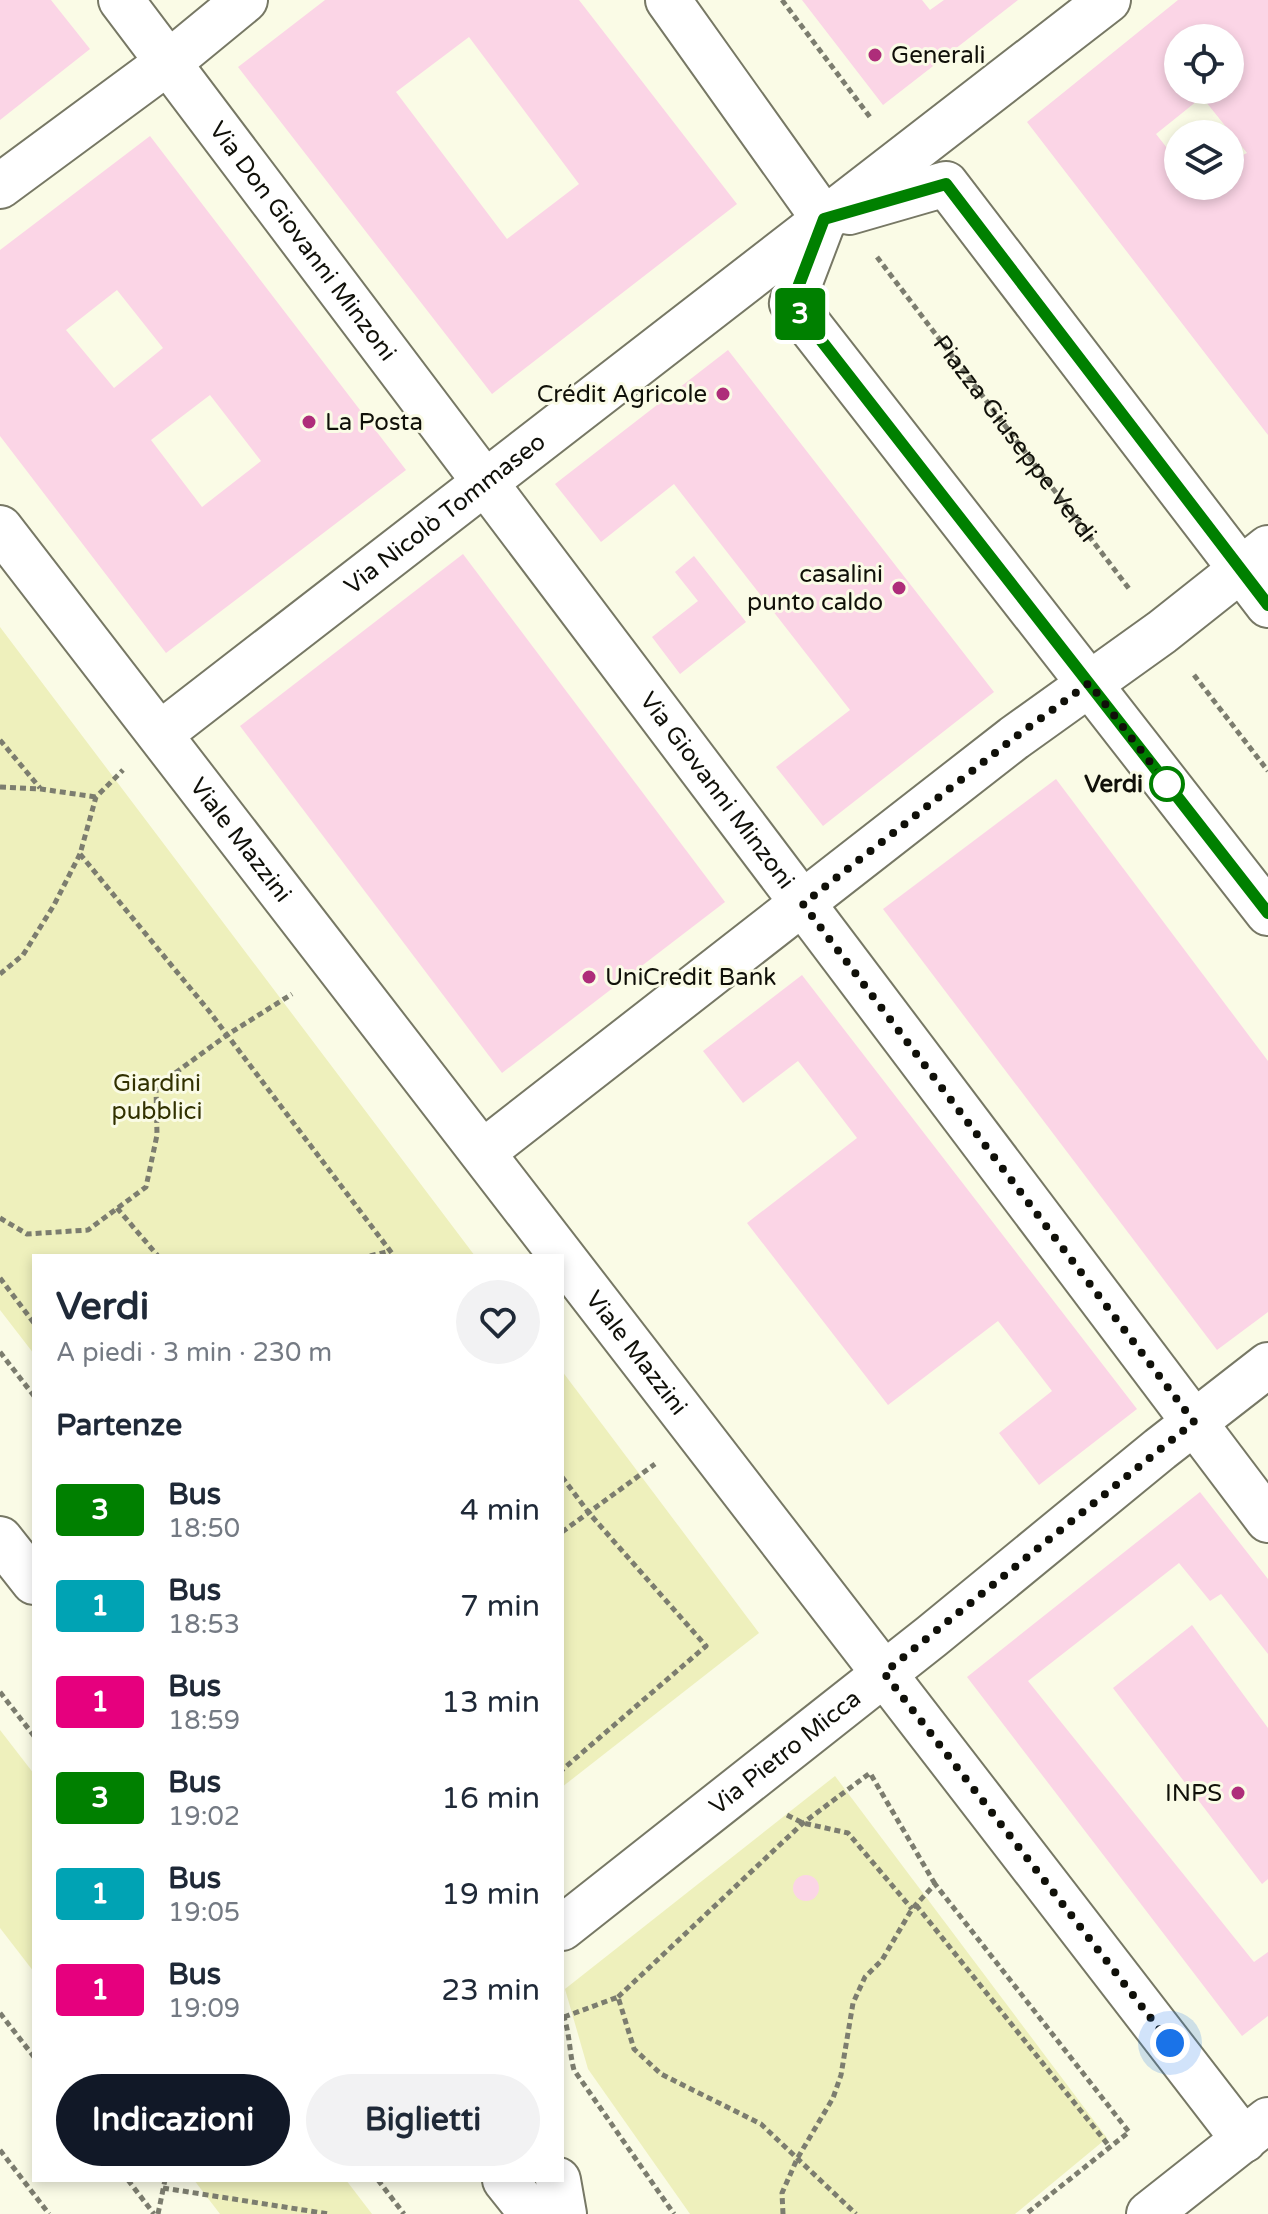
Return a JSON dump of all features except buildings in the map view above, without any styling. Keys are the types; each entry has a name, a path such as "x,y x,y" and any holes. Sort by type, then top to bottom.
{"street":[{"name":"Via Don Giovanni Minzoni","path":"121,0 485,483"},
{"path":"0,186 168,62 245,0"},
{"path":"668,0 824,219"},
{"name":"Via Nicolò Tommaseo","path":"160,734 1108,0"},
{"path":"824,219 946,184 1255,559 1268,605"},
{"path":"824,219 792,303 1268,913"},
{"name":"Via Giovanni Minzoni","path":"485,483 1268,1520"},
{"name":"Viale Mazzini","path":"0,528 561,1254"},
{"path":"483,1152 1014,738 1162,632 1255,559"},
{"name":"Viale Mazzini","path":"564,1258 884,1673 1256,2130"},
{"name":"Via Pietro Micca","path":"564,1926 1268,1365"},
{"path":"0,1539 32,1579"},
{"path":"1149,2214 1256,2130"},
{"path":"507,2182 532,2214"},
{"path":"558,2182 564,2214"}],"path":[{"path":"782,0 879,128"},
{"name":"Piazza Giuseppe Verdi","path":"877,256 1268,771"},
{"path":"0,974 23,955 54,905 80,854 96,797 160,734"},
{"path":"0,740 41,789"},
{"path":"0,787 96,797"},
{"path":"80,854 227,1035 390,1254"},
{"path":"0,1218 27,1234 88,1230 146,1187 157,1135 156,1087 227,1035 339,965"},
{"path":"117,1208 156,1254"},
{"path":"0,1278 32,1320"},
{"path":"0,1352 32,1393"},
{"path":"564,1531 697,1432"},
{"path":"564,1480 589,1513 706,1646 564,1768"},
{"path":"0,1692 32,1733"},
{"path":"564,2015 618,1997 803,1823 870,1773 935,1884 1129,2132 1026,2214"},
{"path":"781,1812 803,1823 848,1833 914,1907 1109,2146"},
{"path":"783,2214 782,2193 837,2086 853,2003 865,1977 882,1960 914,1907 935,1884"},
{"path":"618,1997 634,2049 661,2074 761,2124 856,2214"},
{"path":"0,2013 32,2054"},
{"path":"564,2018 574,2070 674,2214"},
{"path":"0,2150 49,2214"},
{"path":"130,2182 156,2214"},
{"path":"156,2214 164,2182"},
{"path":"380,2182 404,2214"},
{"path":"163,2188 329,2214"}],"green space":[{"name":"Giardini pubblici","path":"0,627 473,1254 32,1254 32,1351 0,1310"},
{"path":"564,1374 759,1633 564,1785"},
{"path":"0,1730 32,1771 32,1969 0,1928"},
{"path":"835,1776 1107,2138 1015,2214 690,2214 588,2069 565,1989"},
{"path":"196,2182 348,2182 372,2214 220,2214"}],"bus line":[{"name":"3","path":"1268,605 946,184 824,219 792,303 1268,913"}],"place":[{"name":"Generali","path":"875,55"},
{"name":"Crédit Agricole","path":"723,394"},
{"name":"La Posta","path":"309,422"},
{"name":"casalini punto caldo","path":"899,588"},
{"name":"Verdi","path":"1167,784"},
{"name":"UniCredit Bank","path":"589,977"},
{"name":"INPS","path":"1238,1793"}],"route":[{"path":"1167,784 1089,683 803,904 1194,1422 884,1673 1170,2043"}]}
